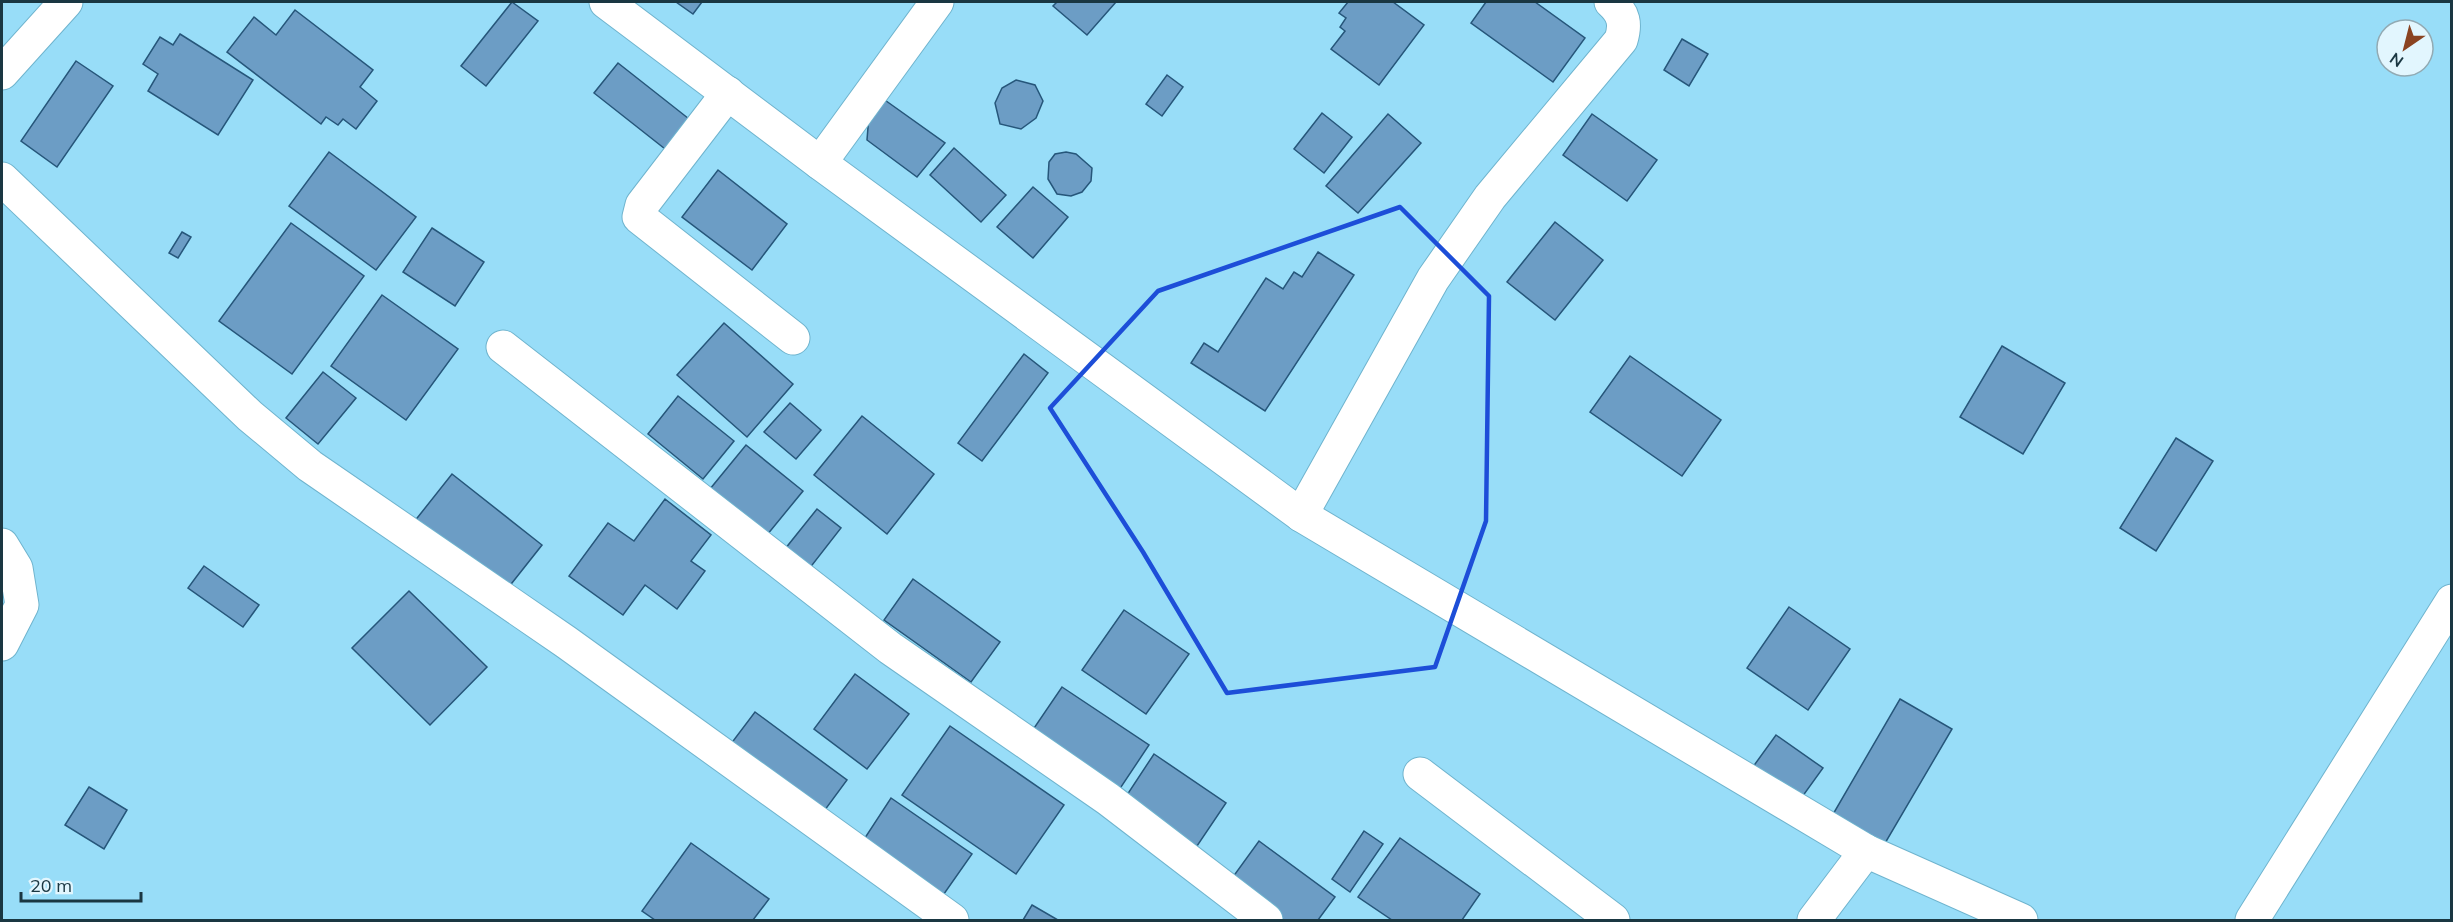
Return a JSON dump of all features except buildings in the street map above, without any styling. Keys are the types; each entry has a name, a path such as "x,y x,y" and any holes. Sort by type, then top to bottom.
{"street":[{"path":"2,73 66,2"},
{"path":"606,2 820,163 1301,515 1866,851 2021,921"},
{"path":"820,163 937,2"},
{"path":"1301,515 1433,279 1490,197 1621,40 1625,26 1621,11 1611,2"},
{"path":"728,93 642,205 639,217 793,338"},
{"path":"2,179 234,400 310,466 566,642 952,921"},
{"path":"503,347 890,648 1108,799 1266,921"},
{"path":"2,545 16,568 22,605 2,644"},
{"path":"2252,921 2451,601"},
{"path":"1420,774 1613,921"},
{"path":"1814,921 1866,851"}],"highlighted area":[{"path":"1400,207 1489,296 1486,521 1435,667 1227,693 1143,552 1050,408 1158,291"}]}
